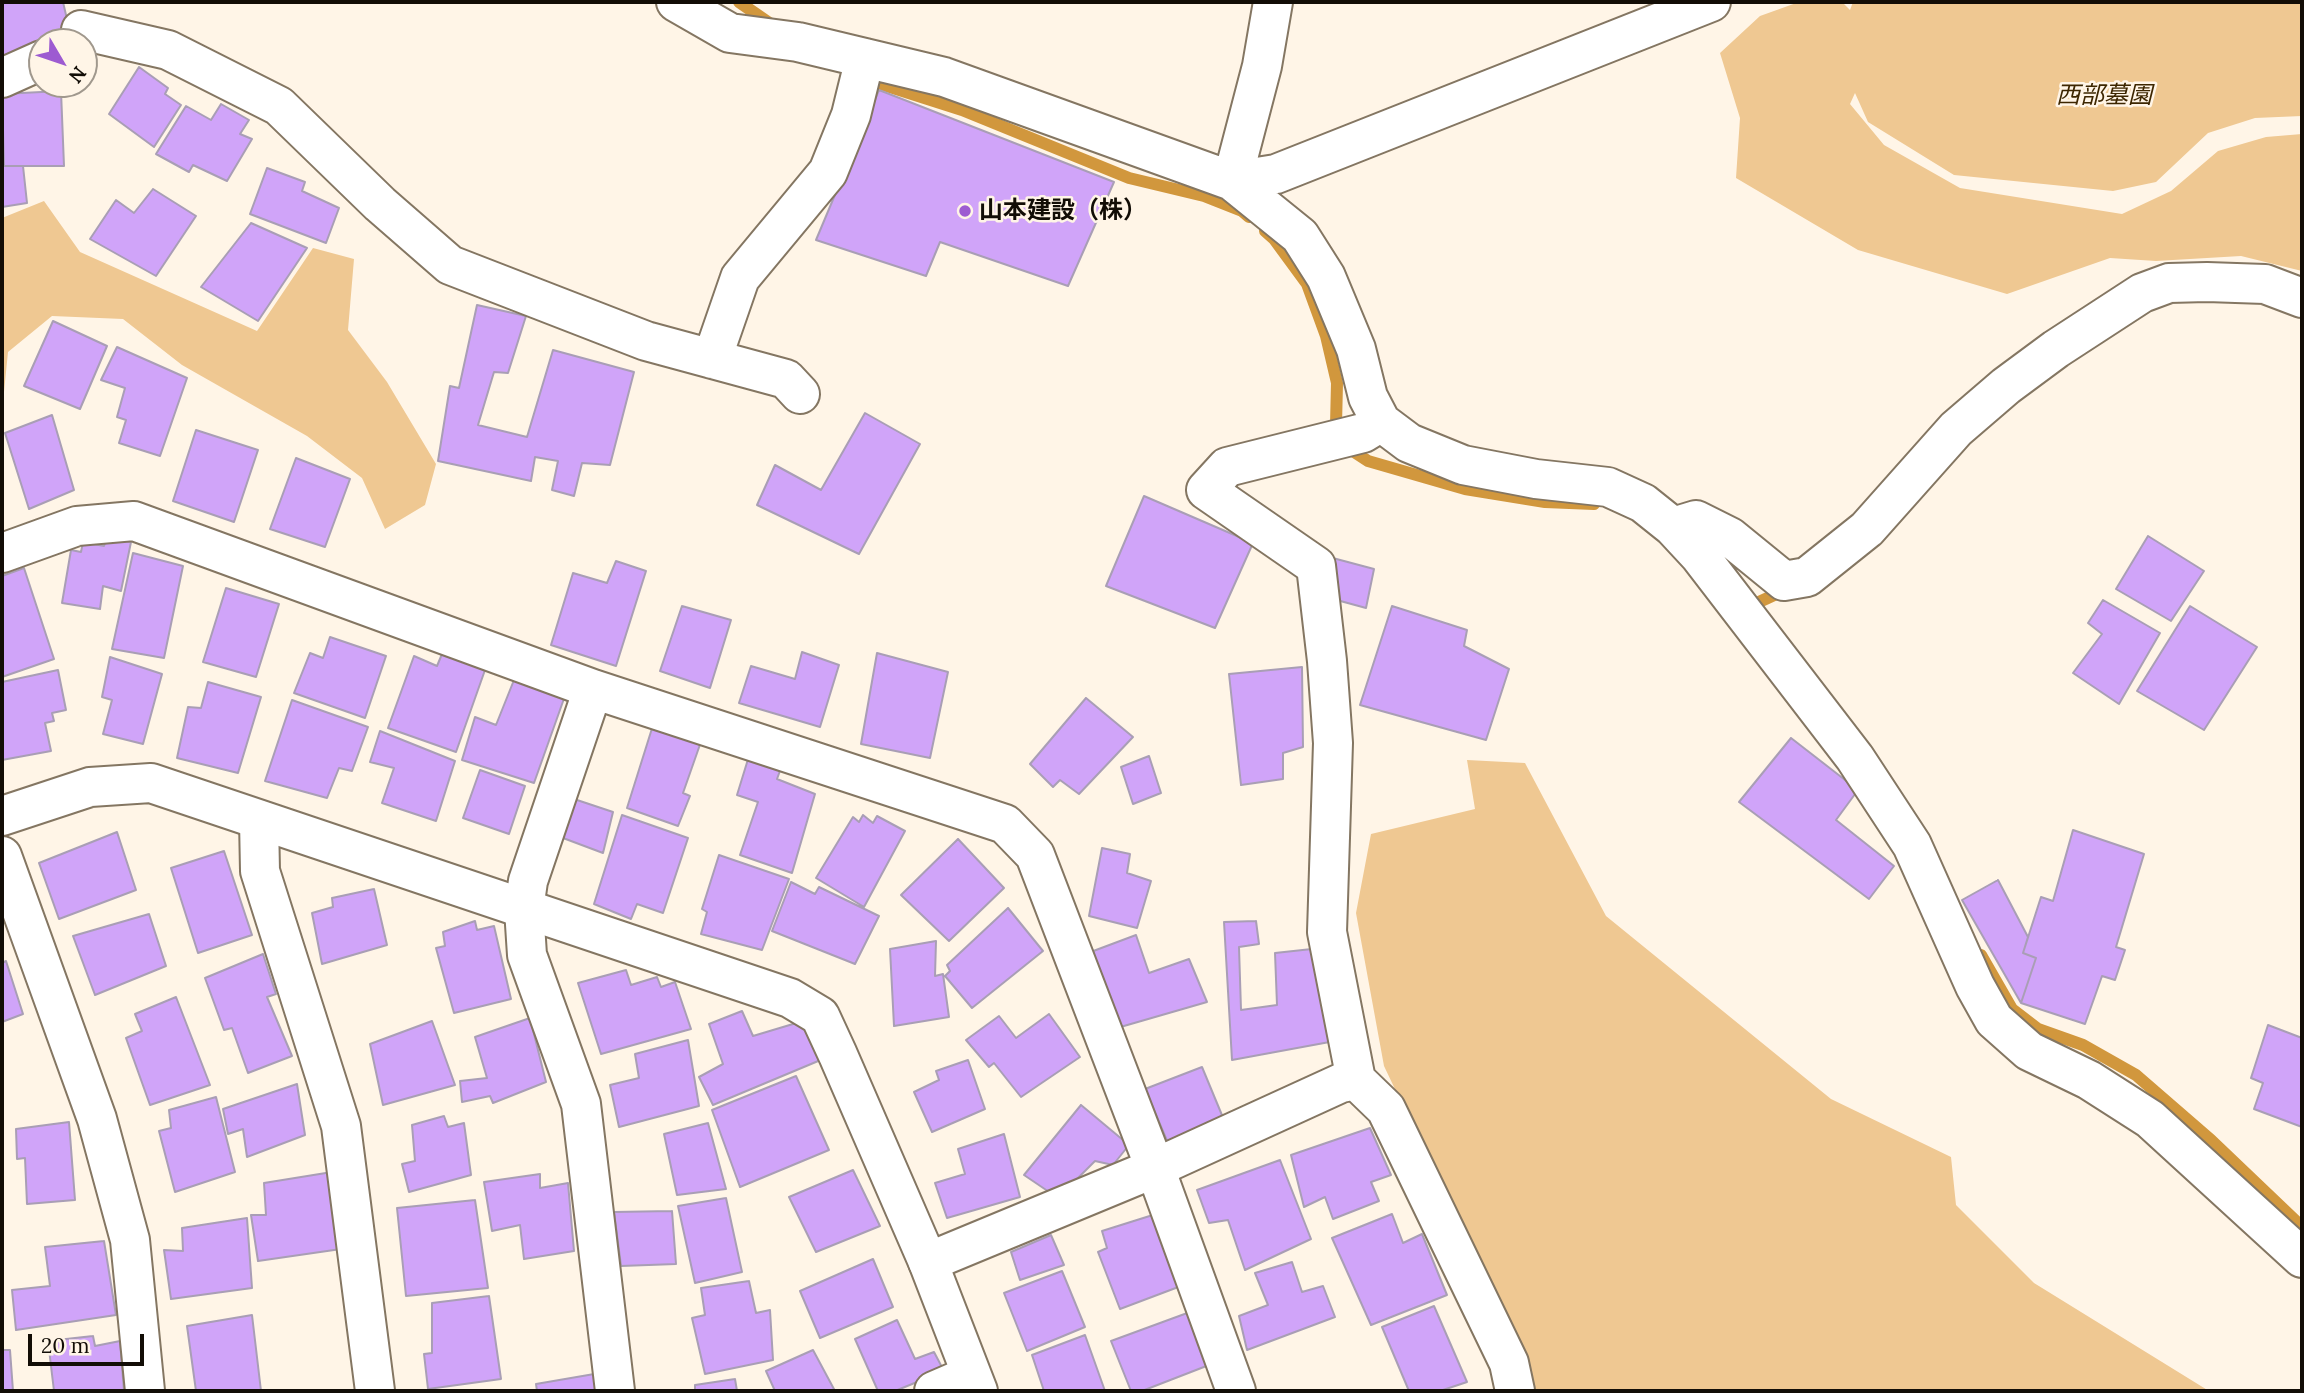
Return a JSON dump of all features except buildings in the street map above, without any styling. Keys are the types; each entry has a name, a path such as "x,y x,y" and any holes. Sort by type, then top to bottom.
{"street":[{"path":"676,2 730,33 798,42 944,77 1232,181 1300,236 1326,277 1356,349 1368,397 1381,422 1409,443 1462,465 1536,479 1608,487 1643,503 1674,527 1699,555 1855,758 1912,845 1975,986 1994,1020 2029,1051 2089,1080 2150,1119 2302,1258"},
{"path":"1232,181 1262,66 1273,2"},
{"path":"1232,181 1276,174 1711,2"},
{"path":"81,24 168,50 279,106 380,204 450,265 646,341 786,379 800,394"},
{"path":"712,359 740,278 828,172 851,116 865,58"},
{"path":"2,78 28,66"},
{"path":"1674,527 1696,520 1730,537 1784,581 1807,577 1867,529 1956,429 2006,386 2056,349 2142,293 2169,283 2207,282 2265,285 2302,298"},
{"path":"1381,422 1363,433 1227,467 1206,490 1316,566 1333,743 1327,932 1356,1080 1386,1109 1509,1363 1516,1391"},
{"path":"2,553 76,526 134,521 593,689 1005,824 1035,855 1237,1391"},
{"path":"593,689 528,881 524,909 527,955 580,1104 615,1391"},
{"path":"2,816 90,787 151,783 790,998 820,1016 928,1262 974,1383 934,1391"},
{"path":"259,820 260,872 341,1126 375,1391"},
{"path":"2,856 97,1119 130,1240 145,1391"},
{"path":"928,1262 1155,1168 1341,1083 1356,1080"}],"green space":[{"name":"西部墓園","path":"1799,2 1842,2 1850,10 1853,2 2302,2 2302,116 2255,118 2208,133 2156,182 2113,191 1954,175 1868,122 1855,93 1850,104 1884,145 1960,188 2122,214 2171,191 2218,151 2266,137 2302,134 2302,271 2241,256 2156,261 2110,258 2007,294 1858,250 1736,178 1740,118 1720,53 1760,16"},
{"path":"44,201 80,252 257,331 313,248 354,259 348,330 387,382 436,464 425,505 385,529 362,478 307,436 182,365 123,319 52,316 8,352 2,412 2,218"},
{"path":"1467,760 1525,763 1606,916 1831,1099 1951,1157 1956,1205 2034,1283 2209,1391 1531,1391 1523,1359 1384,1066 1356,913 1371,834 1475,809"}],"waterway":[{"path":"739,2 775,27"},
{"path":"865,79 962,110 1129,178 1204,196 1242,211 1249,217"},
{"path":"1265,231 1307,284 1326,336 1337,383 1336,425"},
{"path":"1345,446 1368,461 1465,489 1545,502 1594,504"},
{"path":"1759,602 1785,590"},
{"path":"1981,955 2012,1009 2038,1029 2083,1045 2136,1075 2211,1140 2302,1227"}],"place":[{"name":"山本建設（株）","path":"965,211"}]}
